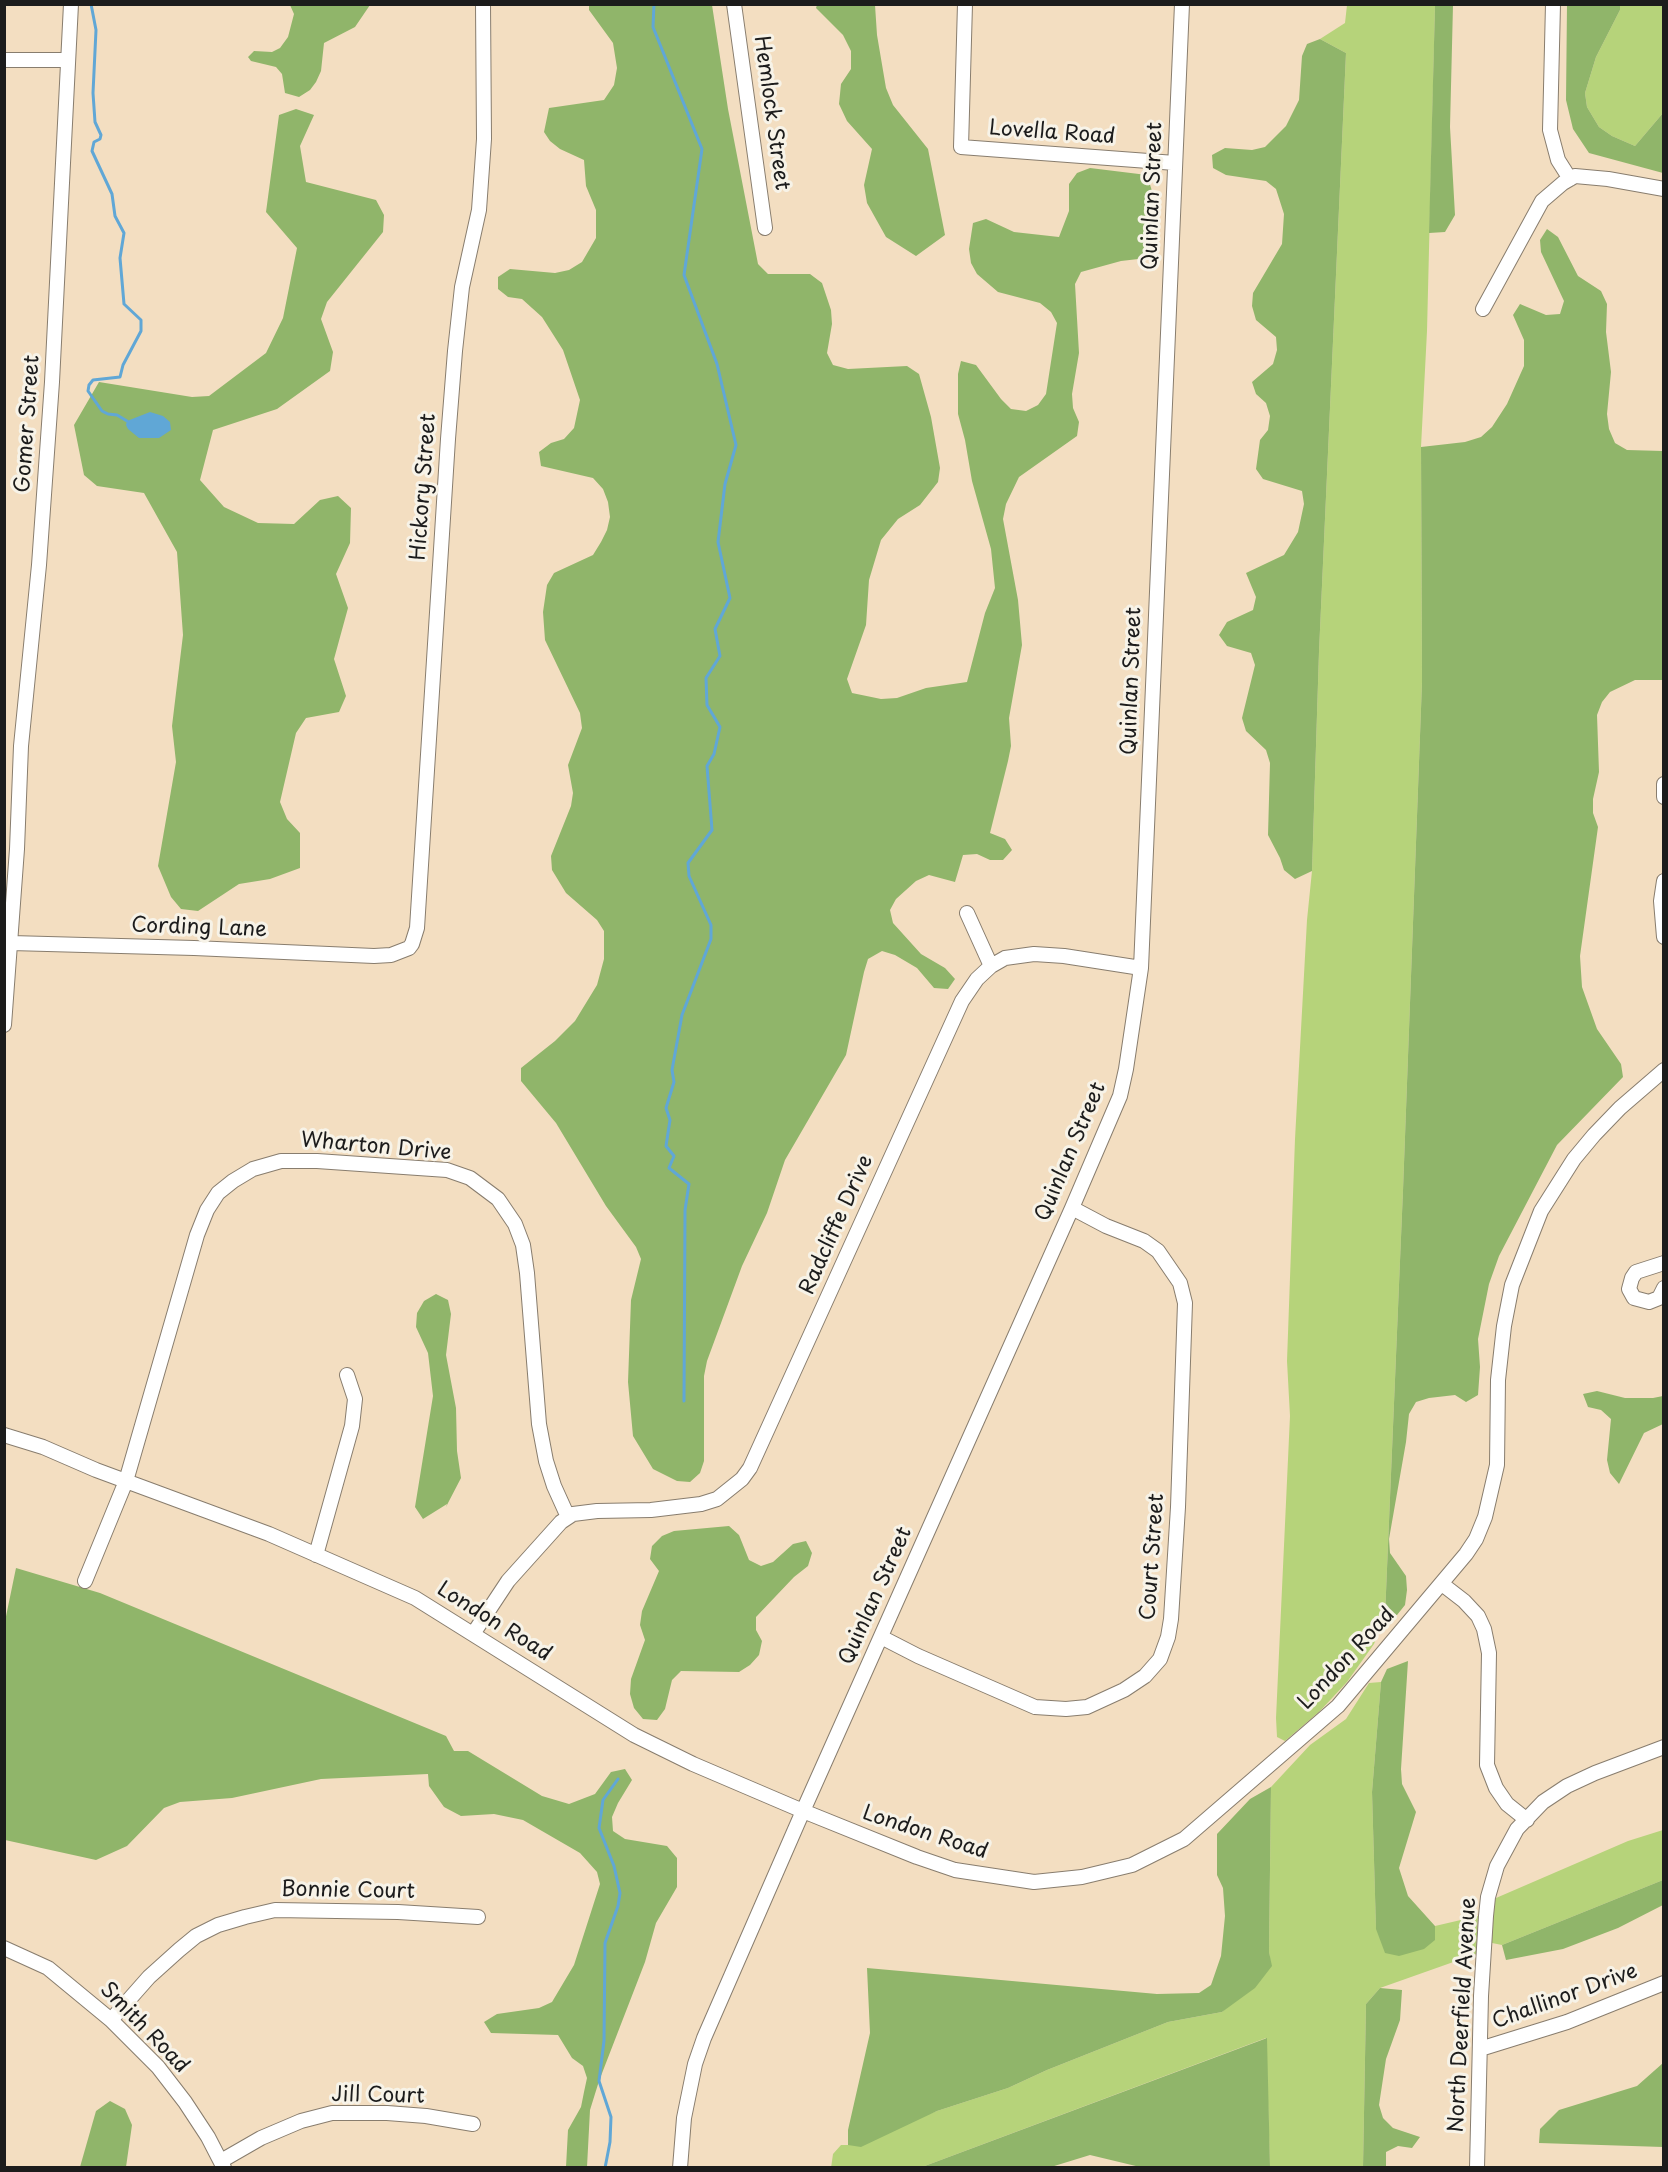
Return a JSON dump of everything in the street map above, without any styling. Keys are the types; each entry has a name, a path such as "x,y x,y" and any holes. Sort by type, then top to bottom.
{"street":[{"name":"Gomer Street","path":"4,1025 11,943 11,848 39,565 52,382 71,4"},
{"name":"Hickory Street","path":"386,955 409,948 417,928 451,405 462,287 478,210 484,139 483,4"},
{"name":"Hemlock Street","path":"734,4 765,228"},
{"name":"Lovella Road","path":"965,4 961,147 1175,163"},
{"name":"Quinlan Street","path":"680,2168 684,2118 695,2064 701,2047 803,1811 1120,1096 1128,1059 1141,968 1182,4"},
{"path":"1553,4 1551,130 1558,160 1570,179"},
{"path":"4,60 68,60"},
{"path":"1483,309 1542,201 1570,179 1575,176 1608,179 1664,189"},
{"path":"1664,784 1664,797"},
{"path":"1664,881 1661,901 1664,937"},
{"path":"967,913 991,966"},
{"name":"Cording Lane","path":"11,943 386,955"},
{"name":"Radcliffe Drive","path":"568,1517 573,1514 597,1511 651,1510 701,1504 717,1499 742,1479 750,1468 962,1001 977,979 991,966 1005,958 1034,954 1064,956 1141,968"},
{"name":"London Road","path":"4,1435 43,1447 126,1481 269,1534 415,1598 634,1735 693,1764 803,1811 955,1870 1034,1882 1082,1878 1132,1865 1184,1839 1338,1706 1442,1584 1476,1539 1492,1492 1497,1466 1498,1380 1504,1326 1512,1285 1541,1211 1574,1159 1594,1136 1620,1108 1664,1070"},
{"name":"Wharton Drive","path":"84,1581 126,1481 197,1235 207,1210 218,1193 232,1181 253,1169 281,1161 318,1161 447,1170 470,1178 498,1199 515,1224 523,1245 539,1424 546,1461 568,1517"},
{"name":"Court Street","path":"881,1637 918,1656 1035,1707 1066,1709 1087,1707 1124,1690 1145,1676 1160,1659 1172,1620 1185,1303 1180,1283 1158,1251 1144,1241 1106,1226 1072,1208"},
{"path":"1664,1263 1636,1272 1629,1289 1634,1298 1649,1302 1659,1298 1664,1288"},
{"path":"316,1555 351,1426 355,1399 347,1376"},
{"path":"473,1634 508,1581 568,1517"},
{"path":"1442,1584 1464,1601 1478,1616 1484,1629 1489,1653 1487,1766 1496,1788 1507,1804 1527,1820"},
{"name":"North Deerfield Avenue","path":"1478,2168 1481,1996 1488,1897 1497,1866 1517,1829 1543,1802 1567,1786 1595,1773 1664,1747"},
{"name":"Bonnie Court","path":"111,2020 149,1977 196,1936 218,1925 244,1917 274,1910 398,1912 478,1917"},
{"name":"Smith Road","path":"4,1948 48,1968 111,2020 158,2067 185,2102 222,2164"},
{"name":"Challinor Drive","path":"1480,2049 1567,2022 1664,1983"},
{"name":"Jill Court","path":"222,2164 261,2138 301,2121 332,2113 426,2116 473,2124"}],"green space":[{"path":"290,5 370,5 355,27 324,43 321,71 316,82 310,90 299,97 285,93 282,74 276,67 251,61 248,57 254,51 272,52 280,48 288,37 294,14"},
{"path":"589,5 712,5 728,109 758,264 768,274 810,274 822,283 831,310 832,324 827,353 833,365 848,369 907,366 919,374 931,417 940,468 938,482 920,505 898,519 881,540 869,580 866,625 847,679 852,693 881,699 897,698 926,688 967,682 985,613 995,588 991,549 972,481 958,414 958,374 961,361 976,365 1011,409 1026,411 1038,405 1046,394 1057,323 1051,312 1040,303 998,292 977,274 971,263 969,249 973,223 986,219 1014,232 1059,237 1069,211 1069,184 1077,173 1090,168 1147,175 1156,204 1159,233 1157,248 1147,258 1121,261 1081,272 1075,284 1079,353 1072,394 1073,408 1079,422 1077,436 1019,477 1006,504 1003,519 1018,600 1022,645 1009,718 1011,746 990,833 1005,839 1012,850 1003,860 990,860 977,854 963,855 955,882 929,875 916,881 896,899 890,910 893,923 921,954 945,968 955,979 948,989 934,988 917,968 895,955 882,951 868,959 846,1055 785,1160 767,1213 742,1266 707,1361 704,1376 704,1461 700,1473 690,1482 677,1481 653,1469 633,1436 628,1382 631,1300 641,1259 636,1247 606,1206 556,1123 521,1081 521,1068 555,1041 575,1021 597,985 604,959 604,931 597,920 566,893 552,870 551,856 571,806 573,793 568,765 582,728 580,713 545,640 543,612 547,585 554,573 593,555 601,542 610,517 608,502 603,489 593,478 541,466 539,452 551,443 564,439 574,428 580,400 563,350 542,317 522,299 508,297 498,289 498,277 510,269 555,273 569,270 582,262 596,238 596,210 586,186 584,160 560,149 544,132 549,108 604,100 614,85 617,68 613,43 589,10"},
{"path":"817,5 875,5 877,35 886,88 893,105 928,149 945,235 916,256 886,237 867,203 864,185 872,149 847,121 839,104 841,84 851,69 851,51 843,35 816,8"},
{"path":"1347,5 1435,5 1427,331 1421,447 1422,682 1385,1616 1374,1644 1347,1682 1320,1711 1285,1741 1277,1737 1276,1718 1290,1416 1287,1361 1295,1139 1307,920 1312,871 1319,652 1346,53 1320,39 1345,23"},
{"path":"1435,5 1453,5 1450,127 1455,215 1445,232 1429,233"},
{"path":"1567,5 1620,5 1620,10 1596,57 1585,93 1587,107 1599,127 1612,136 1635,146 1663,113 1663,173 1589,153 1573,129 1566,100"},
{"path":"1620,5 1663,5 1663,113 1635,146 1612,136 1599,127 1587,107 1585,93 1596,57 1620,10"},
{"path":"1320,39 1346,53 1319,652 1312,871 1295,879 1284,870 1268,835 1270,763 1266,750 1246,731 1242,718 1255,665 1251,653 1227,646 1219,635 1227,622 1253,610 1256,597 1246,573 1284,555 1298,532 1304,504 1302,491 1263,479 1256,469 1260,440 1268,430 1270,416 1266,403 1256,394 1252,382 1273,364 1277,350 1276,337 1256,320 1252,306 1253,293 1282,244 1284,214 1276,189 1266,181 1226,175 1213,168 1212,155 1225,148 1252,150 1265,147 1286,126 1299,100 1302,56 1307,44"},
{"path":"296,109 314,115 300,146 306,182 376,200 384,215 383,232 327,302 321,319 333,352 330,371 277,409 213,430 200,480 224,507 258,523 294,524 320,500 338,496 351,508 350,543 336,574 348,608 334,659 346,696 339,712 306,718 296,733 280,802 287,819 300,833 300,868 270,879 239,884 198,911 181,909 171,897 158,866 176,762 172,726 183,635 177,552 144,493 97,486 84,475 74,425 99,382 192,397 209,396 266,353 283,318 297,248 266,212 279,115"},
{"path":"1547,229 1558,237 1578,276 1601,291 1607,304 1606,332 1611,372 1607,414 1609,429 1615,443 1627,450 1663,451 1663,680 1635,680 1610,692 1602,702 1597,715 1599,772 1593,799 1593,813 1598,827 1580,956 1582,987 1597,1029 1621,1064 1623,1077 1557,1145 1499,1256 1489,1284 1478,1339 1480,1367 1478,1395 1466,1402 1455,1395 1429,1398 1416,1402 1409,1414 1389,1539 1390,1553 1406,1576 1407,1590 1405,1605 1397,1615 1385,1616 1422,682 1421,447 1465,442 1481,437 1492,427 1507,404 1524,366 1524,340 1513,315 1520,304 1546,315 1560,314 1564,301 1541,252 1540,240"},
{"path":"436,1294 448,1300 451,1314 446,1355 456,1408 457,1451 461,1478 446,1507 447,1504 423,1519 415,1507 433,1396 428,1353 416,1327 417,1313 424,1301"},
{"path":"1597,1391 1625,1398 1663,1396 1663,1424 1644,1433 1619,1484 1610,1473 1607,1460 1611,1419 1601,1410 1588,1407 1583,1394"},
{"path":"729,1526 739,1535 749,1560 761,1566 773,1562 793,1544 806,1541 812,1553 808,1566 794,1577 756,1617 756,1630 762,1641 759,1655 750,1665 739,1672 681,1671 672,1680 665,1709 657,1720 643,1719 634,1708 630,1694 631,1679 645,1640 640,1625 642,1611 659,1571 650,1559 652,1546 662,1536 674,1531"},
{"path":"16,1568 100,1593 446,1736 454,1751 468,1751 542,1796 569,1804 595,1794 611,1772 625,1769 632,1780 612,1817 613,1831 625,1839 667,1846 677,1858 677,1887 656,1923 645,1962 599,2081 590,2110 587,2167 566,2167 568,2130 581,2107 587,2078 583,2066 572,2058 558,2035 491,2033 484,2022 497,2014 539,2008 552,2002 574,1965 600,1884 597,1872 580,1853 523,1820 494,1814 461,1816 444,1807 429,1786 428,1774 321,1779 232,1798 180,1802 164,1808 127,1846 96,1860 5,1840 4,1626"},
{"path":"1408,1661 1401,1769 1402,1784 1416,1812 1399,1868 1408,1896 1435,1926 1435,1940 1424,1949 1399,1956 1385,1953 1376,1929 1372,1792 1381,1682 1387,1669"},
{"path":"1381,1682 1372,1792 1376,1928 1435,1940 1435,1926 1478,1916 1476,1954 1380,1988 1366,2004 1363,2167 1270,2167 1266,2038 922,2167 831,2168 833,2154 841,2145 848,2145 937,2111 1008,2088 1168,2022 1222,2012 1271,1966 1269,1952 1271,1787 1310,1745 1346,1719 1369,1683"},
{"path":"1271,1787 1269,1952 1272,1966 1255,1988 1222,2012 1168,2022 1008,2088 937,2111 861,2147 848,2145 848,2130 870,2033 867,1968 1157,1994 1199,1993 1211,1985 1221,1956 1225,1916 1223,1888 1217,1875 1217,1834 1250,1799"},
{"path":"1663,1830 1663,1880 1502,1945 1492,1943 1491,1907 1496,1898 1628,1841"},
{"path":"1663,1880 1663,1905 1618,1928 1563,1949 1506,1960 1502,1945"},
{"path":"1380,1988 1402,1990 1400,2020 1386,2059 1379,2105 1383,2118 1393,2128 1420,2137 1412,2148 1398,2146 1386,2152 1386,2167 1363,2167 1366,2004"},
{"path":"1267,2038 1270,2167 1140,2167 1090,2155 1051,2167 922,2167"},
{"path":"1663,2063 1663,2147 1539,2143 1540,2129 1559,2110 1637,2086"},
{"path":"110,2101 125,2109 132,2125 126,2167 80,2167 96,2111"}],"water":[{"path":"150,412 163,416 170,422 171,430 159,438 139,438 128,429 127,421"}],"waterway":[{"path":"91,4 96,30 93,93 95,122 101,135 100,139 94,142 92,151 112,194 115,216 124,233 120,258 124,304 141,320 141,331 123,365 120,377 93,380 88,391 102,411 117,415 127,421"},
{"path":"654,4 653,27 702,149 684,275 717,364 736,445 725,484 718,542 730,598 715,629 720,656 706,678 707,705 720,727 714,754 707,766 712,830 688,863 689,876 711,925 711,939 682,1015 672,1070 674,1082 666,1108 670,1120 666,1146 674,1156 669,1168 689,1184 685,1210 684,1401"},
{"path":"605,2168 610,2142 611,2117 599,2081 604,2041 605,1943 618,1906 620,1893 614,1866 599,1828 603,1800 618,1779"}]}
